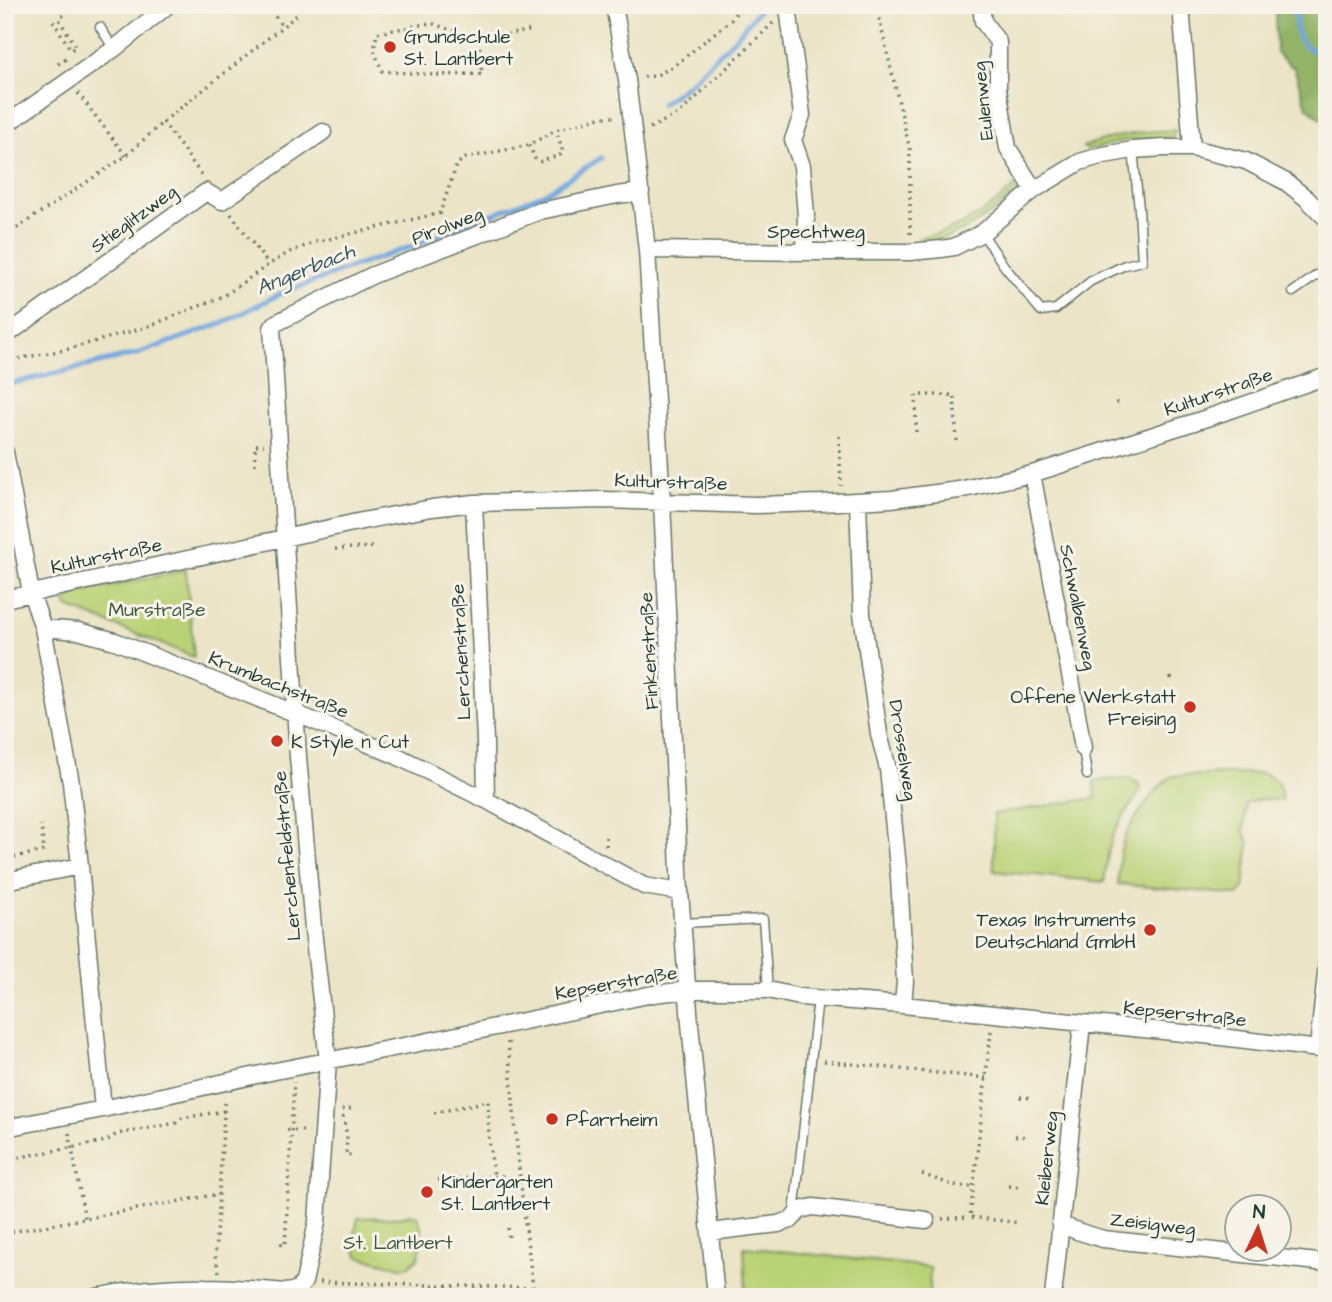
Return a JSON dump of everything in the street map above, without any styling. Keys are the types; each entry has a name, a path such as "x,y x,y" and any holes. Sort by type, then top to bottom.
{"street":[{"path":"5,125 114,49 168,5"},
{"name":"Finkenstraße","path":"614,5 627,80 647,250 682,923 716,1297"},
{"name":"Eulenweg","path":"981,5 983,21 998,42 998,89 1008,148 1034,190"},
{"path":"1181,5 1192,148"},
{"path":"788,8 802,115 793,140 802,166 806,216 804,253"},
{"path":"222,201 323,132"},
{"name":"Spechtweg","path":"647,250 910,252 954,247 982,233 1034,190 1080,162 1133,150 1192,148 1246,160 1286,181 1327,219"},
{"name":"Stieglitzweg","path":"5,336 206,192 222,201"},
{"name":"Pirolweg","path":"276,323 373,275 540,211 641,192"},
{"name":"Lerchenfeldstraße","path":"276,323 272,328 295,713 314,939 328,1062 317,1222 304,1282"},
{"name":"Kulturstraße","path":"5,599 286,537 432,508 474,503 604,500 756,505 858,501 960,490 1032,474 1327,376"},
{"path":"5,452 31,593 43,628 71,783 103,1109"},
{"name":"Schwalbenweg","path":"1032,474 1083,748"},
{"name":"Drosselweg","path":"858,501 862,614 879,734 888,769 899,877 905,981 903,1005"},
{"name":"Lerchenstraße","path":"474,503 486,800"},
{"name":"Krumbachstraße","path":"43,628 78,631 115,641 295,713 397,756 486,800 644,886 680,892"},
{"path":"5,881 80,866"},
{"name":"Kepserstraße","path":"5,1128 653,994 688,990 768,990 800,997 903,1005 1320,1049"},
{"name":"Kleiberweg","path":"1053,1297 1082,1024"},
{"path":"710,1232 778,1224 791,1220 800,1210 813,1207 926,1220"},
{"name":"Zeisigweg","path":"1060,1224 1103,1239 1327,1263"},
{"path":"96,1297 157,1288 187,1287 288,1292 298,1289 304,1282"}],"lane":[{"path":"100,27 114,49"},
{"path":"982,233 1005,267 1041,311 1056,309 1091,281 1125,265 1142,261 1133,150"},
{"path":"1293,292 1327,268"},
{"path":"1083,748 1087,775"},
{"path":"682,923 763,919 768,990"},
{"path":"1320,1049 1327,927"},
{"path":"794,1217 818,998"}],"path":[{"path":"267,5 282,26"},
{"path":"627,80 655,76 674,66 731,20 741,5"},
{"path":"876,5 910,150 910,252"},
{"path":"645,130 680,113 788,8"},
{"path":"53,21 71,50 76,47 59,19 65,14"},
{"path":"5,236 126,156 163,121 297,15"},
{"path":"479,40 482,74 435,75 382,71 374,50 377,33 431,23 479,40 533,30"},
{"path":"69,80 126,156"},
{"path":"5,361 65,350 147,327 225,296 290,252 316,242 440,213 457,164 466,158 529,145 556,130 600,117 620,117"},
{"path":"163,121 205,181 206,192"},
{"path":"529,145 539,162 561,155 563,152 556,130"},
{"path":"222,201 268,265"},
{"path":"916,432 916,395 954,395 957,442"},
{"path":"839,436 841,493"},
{"path":"255,465 255,445 268,444"},
{"path":"335,549 373,547"},
{"path":"1171,677 1171,684"},
{"path":"14,857 44,851 41,825"},
{"path":"970,1217 992,1026"},
{"path":"508,1036 519,1170 533,1288"},
{"path":"811,1060 986,1078"},
{"path":"280,1244 285,1245 294,1077"},
{"path":"222,1288 215,1256 225,1092"},
{"path":"1020,1097 1033,1098"},
{"path":"434,1113 488,1101 489,1141 494,1177"},
{"path":"346,1155 347,1135 339,1111 355,1108"},
{"path":"5,1160 106,1141 117,1134 224,1111"},
{"path":"290,1130 318,1132"},
{"path":"69,1133 85,1219"},
{"path":"1015,1136 1028,1137"},
{"path":"336,1154 352,1155"},
{"path":"922,1174 955,1186 973,1187"},
{"path":"438,1180 502,1176 505,1212"},
{"path":"1009,1186 1023,1187"},
{"path":"5,1233 219,1194"},
{"path":"926,1220 970,1217 1020,1223"},
{"path":"508,1228 509,1239"},
{"path":"1323,1297 1327,1276"},
{"path":"304,1282 533,1288 559,1297"}],"green space":[{"path":"1275,5 1327,5 1327,124 1307,107 1294,68 1276,53"},
{"path":"1175,130 1173,137 1126,140 1088,150 1083,147 1128,134"},
{"path":"1018,184 1019,190 962,231 936,240 922,242 919,238 961,225"},
{"name":"Murstraße","path":"186,570 194,657 68,607 66,602 74,594"},
{"path":"1260,773 1277,782 1281,800 1263,799 1246,803 1244,831 1249,843 1244,887 1239,895 1118,884 1120,855 1125,838 1143,807 1166,781 1173,776"},
{"path":"1129,778 1138,783 1141,790 1112,838 1104,882 994,871 994,814 1096,798 1094,781"},
{"name":"St. Lantbert","path":"410,1214 418,1216 422,1230 419,1257 409,1266 404,1268 359,1257 354,1242 358,1218 391,1218"},
{"path":"744,1247 930,1267 929,1297 746,1297"}],"waterway":[{"name":"Angerbach","path":"661,104 690,83 736,37 763,5"},
{"name":"Angerbach","path":"1296,5 1299,38 1309,48 1327,56"},
{"name":"Angerbach","path":"10,384 137,354 223,323 278,295 416,245 545,193 601,158"}],"place":[{"name":"Grundschule St. Lantbert","path":"390,47"},
{"name":"Offene Werkstatt Freising","path":"1190,707"},
{"name":"K Style n Cut","path":"277,741"},
{"name":"Texas Instruments Deutschland GmbH","path":"1150,930"},
{"name":"Pfarrheim","path":"552,1119"},
{"name":"Kindergarten St. Lantbert","path":"427,1192"}]}
